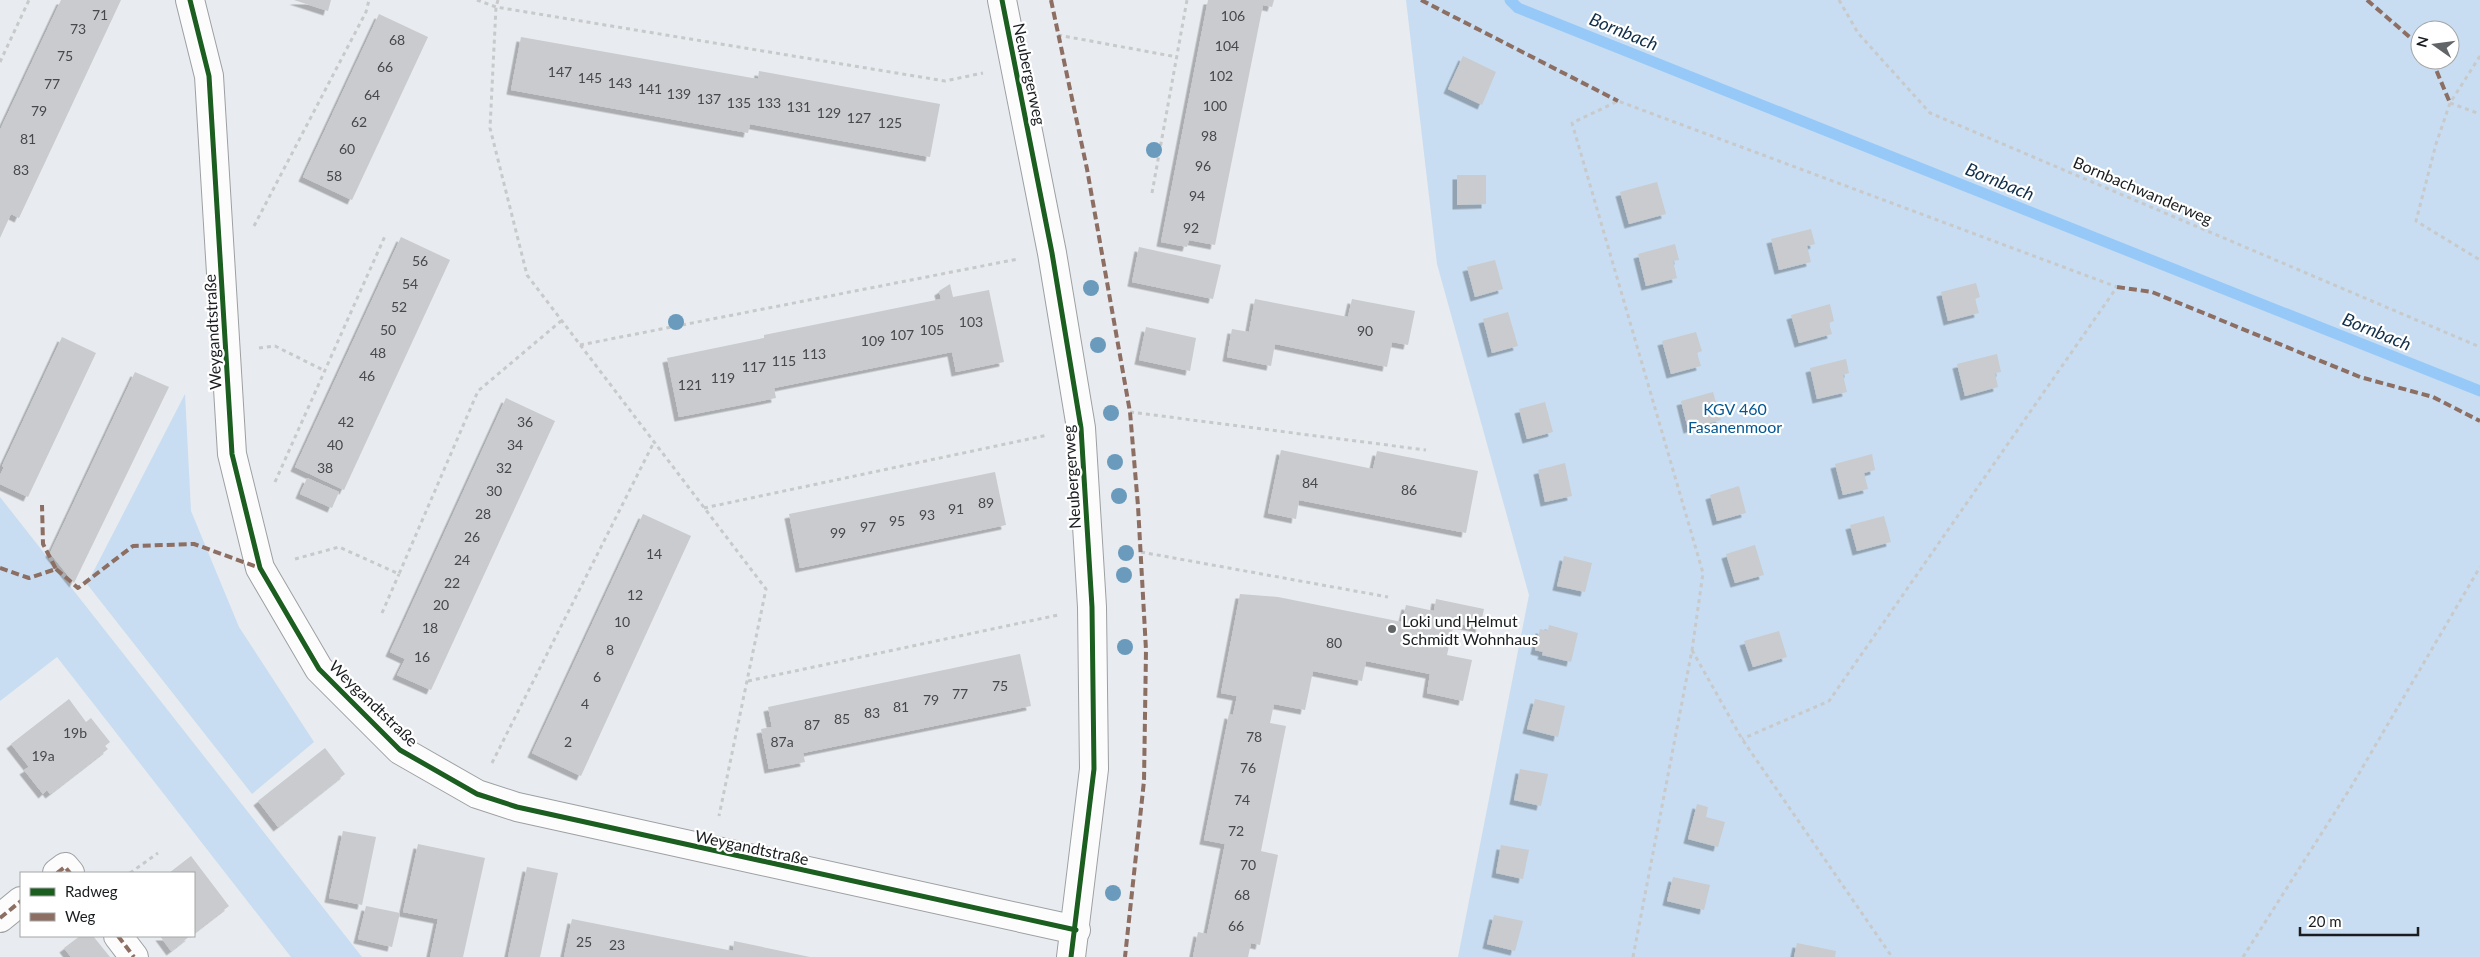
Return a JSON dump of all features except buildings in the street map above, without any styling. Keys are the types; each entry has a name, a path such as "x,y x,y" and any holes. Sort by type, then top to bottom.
{"street":[{"name":"Weygandtstraße","path":"190,0 209,76 232,454 260,568 319,669 400,750 477,794 517,807 1076,930"},
{"name":"Neubergerweg","path":"1002,0 1052,252 1080,428 1092,607 1094,769 1076,930 1071,957"},
{"path":"58,872 65,867 69,872"},
{"path":"0,918 20,902"},
{"path":"119,937 134,957"}],"path":[{"path":"0,62 29,0"},
{"path":"219,234 254,226 366,12 369,0"},
{"path":"477,0 496,7 945,81 1016,65"},
{"path":"498,0 496,7 490,128 527,276 766,589 712,851"},
{"path":"1152,193 1187,0"},
{"path":"1058,35 1177,57"},
{"path":"2480,56 2450,103 2436,144 2416,221 2480,260"},
{"path":"1632,957 1692,650 1703,573 1572,123 1618,101 2117,287 1829,702 1742,739"},
{"path":"2450,103 2480,114"},
{"path":"280,472 385,236"},
{"path":"580,345 1052,252"},
{"path":"382,613 478,391 561,321"},
{"path":"226,352 275,346 325,371"},
{"path":"1130,412 1426,450"},
{"path":"704,508 1080,428"},
{"path":"477,794 654,442"},
{"path":"260,568 339,547 399,574"},
{"path":"1141,552 1388,597"},
{"path":"2243,957 2351,787 2480,567"},
{"path":"748,681 1092,607"},
{"path":"1692,650 1742,739 1892,957"},
{"path":"131,872 158,853"}],"green space":[{"name":"KGV 460 Fasanenmoor","path":"1406,0 2480,0 2480,957 1458,957 1529,595 1437,264"},
{"path":"185,394 191,511 239,627 314,742 252,794 87,584"},
{"path":"0,497 362,957 291,957 57,657 0,701"}],"waterway":[{"name":"Bornbach","path":"1510,0 1518,8 2480,391"}],"marked path":[{"path":"1051,0 1087,169 1130,412 1138,506 1146,650 1144,781 1125,957"},
{"path":"1421,0 1618,101"},
{"path":"2367,0 2410,37"},
{"path":"2436,70 2450,103"},
{"path":"2117,287 2152,292 2360,377 2433,397 2480,421"},
{"path":"0,568 29,578 56,569 43,544 42,505"},
{"path":"56,569 78,588 133,546 194,544 260,568"},
{"path":"58,872 65,867 69,872"},
{"path":"0,918 20,902"},
{"path":"119,937 134,957"}],"cycle path":[{"path":"190,0 209,76 232,454 260,568 319,669 400,750 477,794 517,807 1076,930"},
{"path":"1002,0 1052,253 1081,428 1092,607 1094,769 1071,957"}],"place":[{"name":"Loki und Helmut Schmidt Wohnhaus","path":"1392,629"}]}
